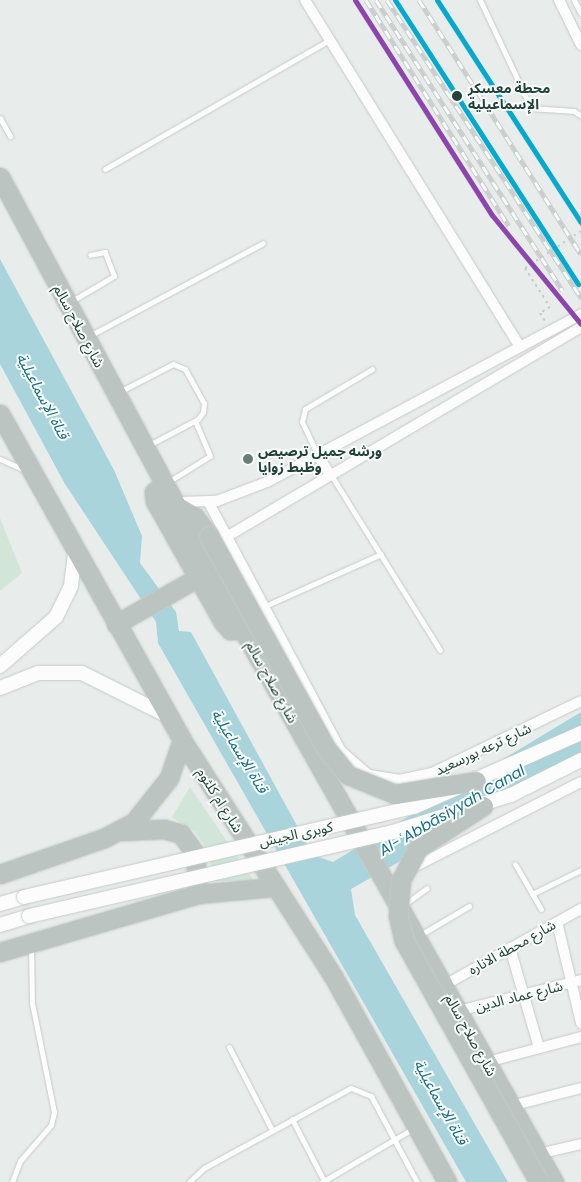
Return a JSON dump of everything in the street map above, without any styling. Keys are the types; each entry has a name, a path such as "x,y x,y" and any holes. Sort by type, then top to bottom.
{"highway":[{"name":"شارع صلاح سالم","path":"0,177 243,630 554,1182"},
{"name":"شارع ام كلثوم","path":"0,414 168,716 274,887 337,984 446,1182"},
{"path":"163,484 153,498 192,581 225,625 243,630"},
{"path":"174,503 196,517 219,536 326,748 348,775 395,794 476,781"},
{"path":"116,624 192,581"},
{"path":"120,831 144,812 161,791 182,740"},
{"path":"483,806 437,833 415,853 401,880 398,916 404,941 538,1182"},
{"path":"0,874 120,831 164,828 181,834 195,853 198,894"},
{"path":"0,952 198,894 274,887"}],"main road":[{"path":"75,551 71,586 56,618 1,666 5,685 52,671 82,673 168,716"},
{"name":"كوبرى الجيش","path":"0,904 385,815 476,781 581,732"},
{"name":"كوبرى الجيش","path":"0,924 393,832 483,806 581,760"}],"street":[{"path":"305,0 520,347"},
{"path":"559,0 581,45"},
{"path":"174,503 209,503 248,491 318,456 581,314"},
{"path":"219,536 581,327"},
{"path":"476,371 483,383"},
{"path":"318,456 329,473"},
{"path":"209,503 219,536 265,606 352,765 340,782 342,804"},
{"name":"شارع ترعه بورسعيد","path":"352,765 385,779 432,774 581,700"},
{"path":"386,882 581,782"},
{"name":"شارع محطة الاناره","path":"444,986 581,908"},
{"path":"557,922 576,981 581,1023"},
{"path":"510,948 539,1048"},
{"name":"شارع عماد الدين","path":"458,1011 576,981"},
{"path":"487,1062 581,1037"},
{"path":"511,1106 581,1088"},
{"path":"538,1154 581,1144"}],"lane":[{"path":"480,0 531,108 574,111 581,116"},
{"path":"574,0 581,14"},
{"path":"105,169 329,40"},
{"path":"0,118 10,136"},
{"path":"86,338 263,243"},
{"path":"68,304 114,276 105,252 90,255"},
{"path":"116,394 178,364 186,369 204,403 203,412 195,421 144,447"},
{"path":"318,456 302,422 305,409 372,369"},
{"path":"163,484 210,456 195,421"},
{"path":"0,459 34,474"},
{"path":"329,473 440,650"},
{"path":"265,606 381,554"},
{"path":"516,864 541,909"},
{"path":"532,894 581,870"},
{"path":"400,908 427,888"},
{"path":"416,938 469,906"},
{"path":"12,1182 20,1161 50,1124 54,1112 32,1003 32,944"},
{"path":"229,1048 272,1130"},
{"path":"189,1182 204,1168 350,1088 361,1089 371,1096 417,1182"},
{"path":"292,1119 323,1181 416,1127"}],"path":[{"path":"550,330 540,313 550,307 525,268 581,231"}],"green space":[{"path":"0,518 22,573 0,591"},
{"path":"190,787 254,881 215,881 206,847 194,831 172,817"}],"water":[{"path":"0,259 114,470 142,536 140,563 176,612 179,631 191,632 313,855 333,862 581,712 581,759 351,889 355,915 508,1182 466,1182 158,643 156,622 65,484 0,364"}],"railway":[{"path":"355,0 492,215 581,324"},
{"path":"366,0 509,226"},
{"path":"376,0 562,290"},
{"path":"387,0 581,298"},
{"path":"419,0 581,254"},
{"path":"437,0 581,223"}],"transit line":[{"path":"355,0 492,215 581,324"},
{"path":"395,0 578,284"},
{"path":"437,0 581,223"}],"place":[{"name":"محطة معسكر الإسماعيلية","path":"457,96"},
{"name":"ورشه جميل ترصيص وظبط زوايا","path":"248,459"}],"water label":[{"name":"قناة الإسماعيلية","path":"43,396"},
{"name":"قناة الإسماعيلية","path":"240,751"},
{"name":"Al-ʿAbbāsiyyah Canal","path":"452,810"},
{"name":"قناة الإسماعيلية","path":"441,1102"}]}
